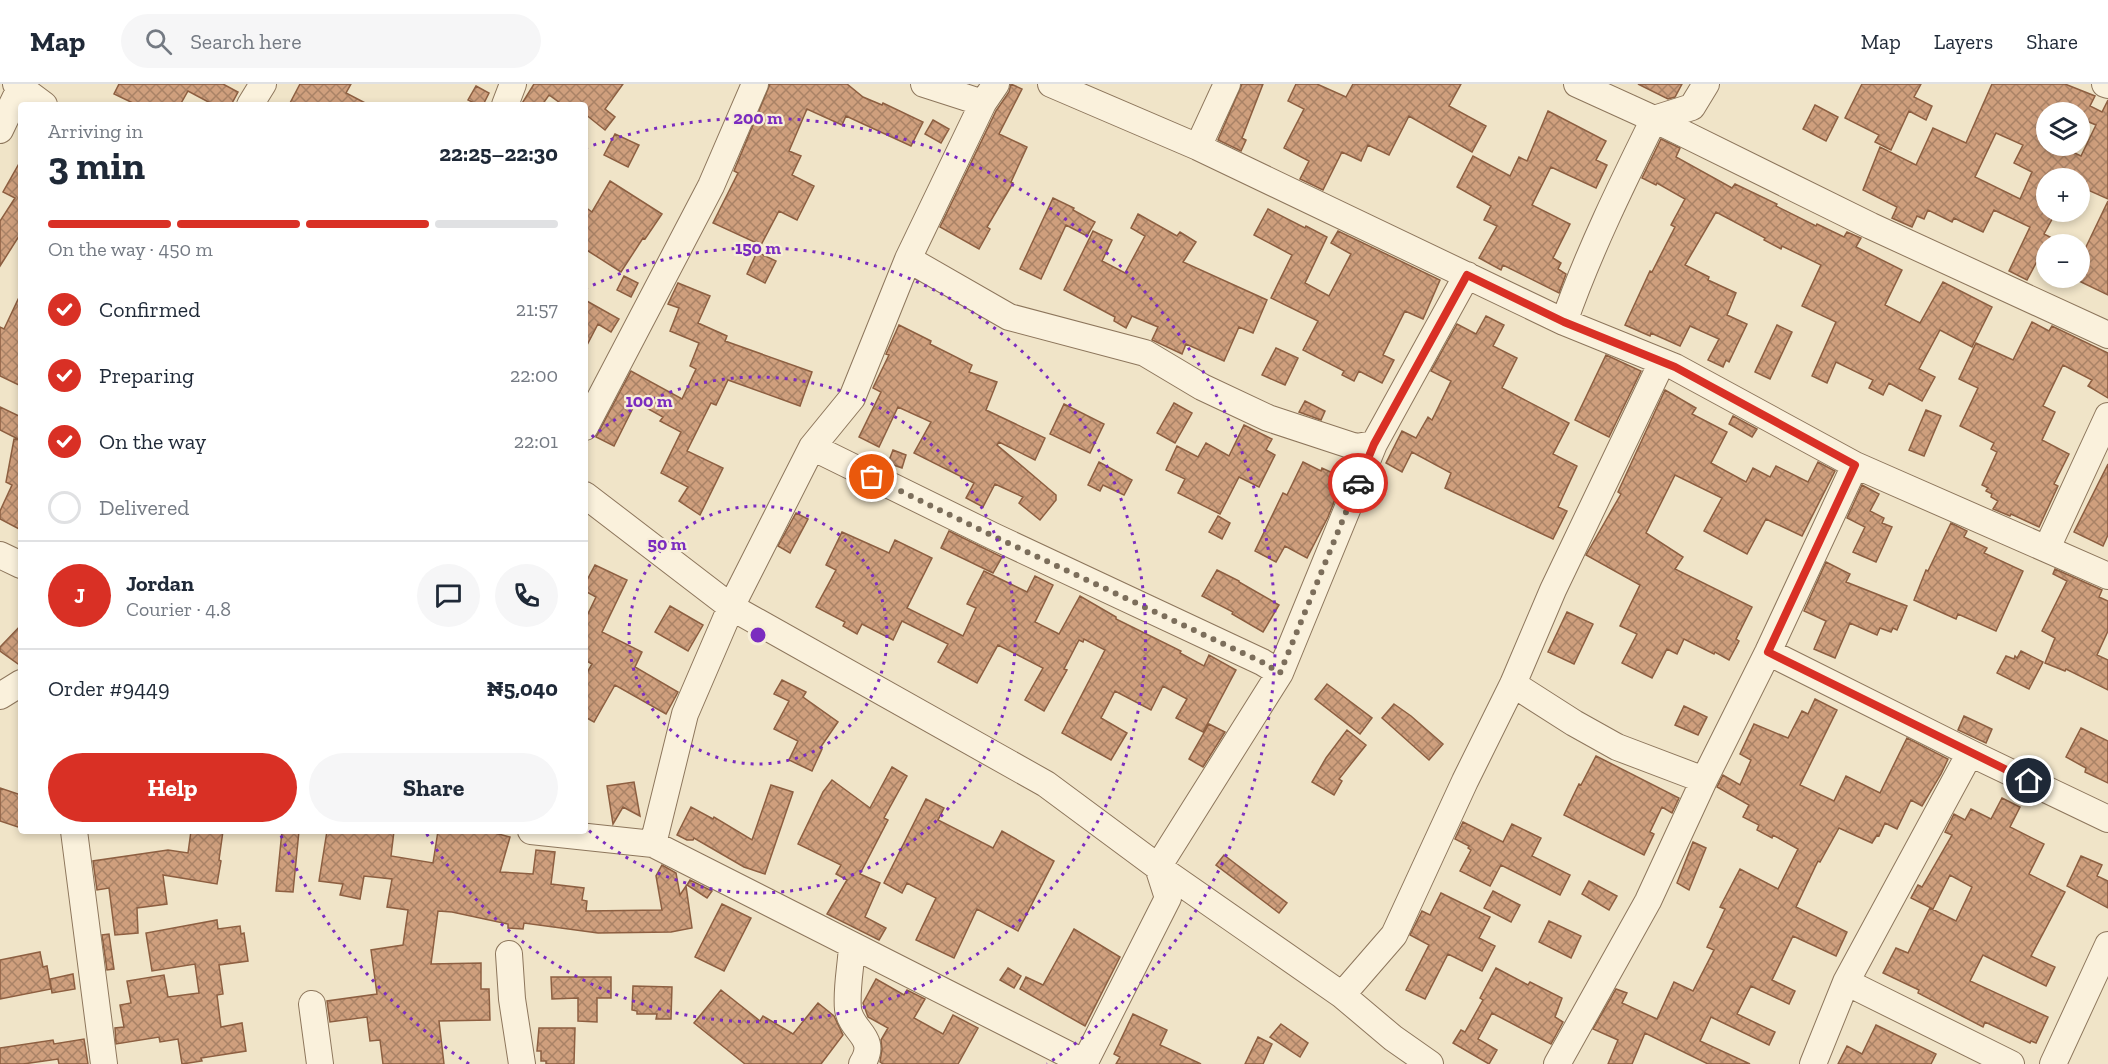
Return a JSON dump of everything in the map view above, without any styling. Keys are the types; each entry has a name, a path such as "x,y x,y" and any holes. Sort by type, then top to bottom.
{"street":[{"path":"252,102 263,84"},
{"path":"506,102 513,84"},
{"path":"588,421 711,186 755,84"},
{"path":"653,844 685,714 731,607 812,447 852,398 908,259 989,93 924,84"},
{"path":"1052,84 1198,147 1564,322 1675,367 1855,465 2108,576"},
{"path":"1198,147 1227,84"},
{"path":"1577,84 1654,119 1871,226 2108,334"},
{"path":"1564,322 1620,188 1654,119 1692,107 1706,84"},
{"path":"0,130 19,85 40,102"},
{"path":"908,259 1010,317 1145,353 1202,387 1268,418 1356,447 1374,444"},
{"path":"1158,867 1280,673 1374,444 1467,275"},
{"path":"1342,995 1394,935 1465,781 1513,684 1553,590 1662,362"},
{"path":"2046,548 2108,416"},
{"path":"812,447 993,536 1262,662 1280,673"},
{"path":"1557,1064 1648,901 1855,465"},
{"path":"588,497 731,607 1046,784 1158,867 1342,995 1393,1038 1430,1064"},
{"path":"0,555 18,564"},
{"path":"1768,652 2108,819"},
{"path":"1513,684 1617,747 1704,780"},
{"path":"0,696 18,685"},
{"path":"1813,1064 1846,982 1970,753"},
{"path":"74,834 104,1064"},
{"path":"559,834 653,844 1084,1064 1168,898 1158,867"},
{"path":"2053,1064 2108,945"},
{"path":"852,946 848,1010 854,1024 863,1033 867,1044 862,1064"},
{"path":"508,954 522,1064"},
{"path":"1846,982 2011,1064"},
{"path":"312,1004 320,1064"}],"building":[{"path":"119,84 223,84 238,92 233,102 208,102 188,91 182,102 131,102 114,94"},
{"path":"300,84 351,84 346,93 363,102 291,102"},
{"path":"534,84 623,84 605,109 615,117 605,130 588,116 588,102 559,102 549,95 544,102 523,102"},
{"path":"770,84 847,84 863,97 882,105 883,103 923,122 911,146 846,116 842,125 807,109 789,151 801,156 792,175 814,186 797,220 779,211 761,245 713,223 738,173 734,171"},
{"path":"1011,84 1022,89 999,134 1027,147 1011,182 1013,183 987,227 990,229 979,249 940,227"},
{"path":"1242,84 1263,84 1242,138 1246,140 1241,151 1218,140"},
{"path":"1296,84 1317,84 1346,97 1353,84 1461,84 1449,106 1486,126 1472,152 1409,116 1389,155 1368,145 1361,161 1342,152 1323,190 1300,179 1309,161 1284,148 1304,109 1288,101"},
{"path":"1638,84 1682,84 1675,97 1668,99"},
{"path":"1862,84 1921,84 1914,97 1932,106 1926,120 1909,111 1891,150 1875,142 1879,135 1845,118"},
{"path":"1992,84 2065,84 2095,96 2090,106 2102,112 2108,100 2108,199 2090,191 2090,168 2036,168 2036,222 2051,222 2044,234 2036,234 2036,263 2027,280 2009,271 2030,227 1994,210 1983,232 1954,218 1952,222 1928,210 1924,219 1917,216 1912,227 1892,218 1897,207 1863,190 1880,147 1916,165 1933,128 1966,143","holes":["1996,133 2023,145 2014,163 2032,172 2020,199 1975,177"]},
{"path":"476,86 489,93 484,102 468,100"},
{"path":"1815,105 1838,117 1826,141 1803,129"},
{"path":"1548,111 1606,141 1596,160 1607,165 1596,188 1551,167 1532,205 1570,224 1553,258 1561,263 1558,269 1566,274 1559,293 1503,265 1501,270 1479,258 1497,226 1484,220 1491,206 1457,187 1473,156 1510,176 1519,157 1527,161"},
{"path":"933,120 949,129 941,143 925,134"},
{"path":"615,134 639,145 628,167 604,155"},
{"path":"1661,139 1680,148 1676,157 1732,188 1735,184 1816,226 1817,224 1844,237 1847,232 1861,238 1856,247 1902,270 1885,305 1920,323 1943,282 1992,307 1972,347 1940,330 1919,369 1935,377 1922,401 1889,383 1883,395 1869,388 1873,380 1836,362 1827,383 1812,376 1836,322 1802,306 1821,265 1782,246 1781,249 1716,212 1685,265 1709,277 1708,280 1736,293 1727,315 1747,324 1729,362 1726,360 1723,367 1708,360 1719,339 1690,326 1680,346 1651,333 1650,336 1625,325 1650,271 1652,272 1675,227 1671,225 1685,199 1657,183 1656,185 1642,178"},
{"path":"18,165 18,238 0,266 0,221 15,198 3,192"},
{"path":"610,181 662,214 621,272 588,251 588,209 592,212"},
{"path":"1053,198 1095,222 1087,236 1066,225 1041,279 1020,269"},
{"path":"2108,201 2108,295 2090,286 2090,238"},
{"path":"1268,209 1327,237 1305,283 1329,296 1351,254 1331,243 1338,231 1440,280 1423,319 1405,311 1383,355 1394,360 1382,383 1359,371 1354,381 1342,375 1344,371 1303,350 1318,321 1271,298 1292,255 1254,235"},
{"path":"1138,214 1177,236 1180,232 1196,242 1183,262 1267,300 1253,333 1239,327 1224,361 1186,344 1182,354 1152,340 1158,327 1132,316 1126,328 1114,321 1115,317 1064,290 1093,231 1112,240 1102,261 1125,273 1145,236 1131,228"},
{"path":"757,252 776,261 765,283 747,274"},
{"path":"624,276 638,283 631,297 617,290"},
{"path":"678,283 710,296 698,323 727,336 725,341 812,372 800,406 728,380 716,405 711,403 687,451 723,468 700,515 679,501 688,487 661,473 681,432 660,421 663,417 636,402 614,446 596,437 631,371 682,399 696,369 690,366 699,343 670,331 679,308 668,304"},
{"path":"18,299 18,385 0,376 0,327 4,329"},
{"path":"588,302 619,319 611,332 598,324 588,343"},
{"path":"1486,316 1504,325 1493,346 1517,358 1502,388 1569,423 1553,454 1577,466 1558,507 1567,511 1553,539 1445,488 1451,473 1412,452 1402,472 1386,463 1402,431 1416,438 1428,417 1432,420 1451,381 1431,371 1457,324 1476,334"},
{"path":"2032,322 2049,331 2052,326 2108,353 2108,398 2088,386 2092,380 2063,365 2043,406 2055,412 2042,440 2069,454 2054,484 2058,486 2039,527 2011,514 2010,516 1993,509 1998,501 1986,491 1988,488 1982,485 1997,452 1991,449 1994,443 1960,426 1978,388 1959,379 1976,343 2013,360"},
{"path":"899,325 972,365 969,372 997,382 986,410 1045,438 1035,460 999,442 997,445 1056,495 1056,500 1040,520 1019,503 1023,497 995,484 983,507 966,498 974,483 914,453 931,422 898,407 879,447 859,437 881,392 873,388 889,355 886,354"},
{"path":"1777,325 1792,332 1770,379 1755,372"},
{"path":"1276,348 1298,358 1285,385 1262,375"},
{"path":"1606,355 1641,371 1609,437 1575,420"},
{"path":"1665,390 1696,408 1692,414 1727,432 1711,463 1746,482 1753,468 1770,477 1776,466 1808,482 1818,462 1835,471 1802,536 1766,519 1747,554 1704,531 1722,498 1675,475 1646,533 1683,557 1675,569 1752,607 1736,639 1739,641 1729,660 1684,639 1677,654 1667,649 1652,678 1622,663 1637,634 1620,626 1640,585 1586,555 1621,494 1618,492"},
{"path":"1305,401 1325,411 1321,420 1299,412"},
{"path":"1174,403 1192,413 1175,443 1157,433"},
{"path":"1064,404 1104,424 1090,453 1050,434"},
{"path":"0,407 18,416 18,439 0,430"},
{"path":"1926,410 1941,416 1924,456 1909,450"},
{"path":"1733,416 1757,429 1752,437 1729,424"},
{"path":"1244,425 1272,439 1266,450 1275,455 1259,487 1239,477 1220,514 1178,493 1185,479 1166,470 1177,446 1198,457 1206,443 1229,456"},
{"path":"14,439 18,440 18,528 0,519 0,511 12,485 6,482"},
{"path":"893,450 906,455 902,468 888,463"},
{"path":"1099,462 1132,480 1124,495 1103,485 1100,491 1088,485"},
{"path":"1303,462 1321,471 1322,468 1337,475 1336,479 1342,482 1328,517 1307,558 1285,546 1276,562 1255,551 1283,493 1287,495"},
{"path":"2108,464 2108,535 2103,546 2074,532"},
{"path":"1862,485 1879,494 1870,511 1884,518 1882,523 1892,527 1876,562 1853,552 1865,527 1847,518"},
{"path":"796,513 808,519 790,553 778,546"},
{"path":"1218,516 1230,523 1222,539 1209,532"},
{"path":"1951,523 1967,531 1964,537 1987,548 1984,553 2023,571 1996,631 1958,614 1956,619 1914,600 1926,570 1928,571"},
{"path":"949,531 1002,557 993,573 941,548"},
{"path":"842,532 889,553 895,540 932,558 907,608 963,636 976,608 967,604 984,571 1027,592 1035,576 1053,585 1035,622 1059,634 1080,596 1116,619 1181,651 1180,653 1204,666 1209,655 1236,670 1203,732 1176,718 1187,699 1163,686 1151,710 1115,691 1101,718 1127,733 1111,760 1062,733 1105,650 1084,639 1083,642 1079,640 1064,669 1067,670 1044,711 1025,700 1043,668 998,645 977,683 938,662 948,644 902,621 893,640 862,624 857,634 843,626 845,622 816,607 836,570 826,565"},
{"path":"1826,562 1850,574 1846,582 1907,606 1897,630 1893,628 1891,632 1880,628 1877,635 1850,623 1835,658 1814,649 1826,621 1804,611"},
{"path":"595,565 627,580 602,632 642,652 635,667 678,692 666,714 615,685 594,722 588,719 588,671 592,664 588,662 588,614 596,597 588,593 588,578"},
{"path":"2055,569 2102,590 2099,597 2108,601 2108,631 2097,655 2108,660 2108,690 2066,669 2065,671 2045,663 2055,638 2042,631 2067,581 2053,574"},
{"path":"1217,570 1279,605 1263,632 1232,614 1233,612 1202,596"},
{"path":"670,606 703,625 688,651 655,632"},
{"path":"1567,612 1593,624 1574,664 1548,652"},
{"path":"18,628 18,664 0,651 0,647"},
{"path":"2021,651 2043,662 2029,689 1997,673 2006,656 2017,658"},
{"path":"782,680 806,692 803,697 838,722 820,748 822,749 812,771 789,760 798,741 774,729 789,701 774,694"},
{"path":"1327,684 1372,718 1360,734 1315,699"},
{"path":"1815,699 1837,710 1800,785 1834,801 1846,776 1880,793 1907,738 1948,759 1941,774 1922,806 1911,800 1897,829 1885,823 1879,836 1877,835 1872,843 1839,828 1820,862 1818,861 1796,907 1847,932 1836,956 1793,936 1772,980 1795,991 1789,1004 1751,986 1737,1014 1775,1032 1769,1045 1711,1017 1700,1041 1750,1064 1708,1064 1645,1033 1632,1064 1608,1064 1618,1040 1593,1029 1616,989 1627,993 1622,1003 1657,1019 1674,982 1693,991 1714,950 1707,947 1725,909 1720,907 1740,869 1778,889 1798,849 1773,835 1772,838 1757,830 1759,825 1743,817 1749,805 1717,787 1723,775 1740,785 1751,760 1740,754 1754,724 1788,738 1802,711 1808,714"},
{"path":"1394,704 1443,744 1429,760 1382,718"},
{"path":"1684,706 1707,717 1698,735 1675,725"},
{"path":"1964,716 1992,729 1986,743 1958,730"},
{"path":"1209,724 1225,732 1203,767 1189,759"},
{"path":"2081,728 2108,741 2108,783 2085,772 2086,768 2066,757"},
{"path":"1347,730 1366,745 1339,779 1342,781 1334,795 1312,782"},
{"path":"1596,756 1679,798 1672,813 1662,807 1650,832 1654,834 1644,855 1564,815"},
{"path":"892,767 907,776 884,818 888,820 860,874 880,883 865,917 886,928 879,940 827,914 847,880 836,874 841,865 798,844 823,792 832,780 870,808"},
{"path":"634,782 640,816 623,807 613,824 607,786"},
{"path":"771,785 793,792 765,874 744,867 694,838 687,840 677,835 691,807 713,819 714,817 752,840"},
{"path":"0,788 18,794 18,827 0,821"},
{"path":"2002,798 2020,807 2010,827 2044,844 2029,874 2065,892 2031,956 2055,967 2046,986 1983,955 1970,981 2048,1017 2036,1043 2031,1041 2030,1043 1985,1022 1983,1027 1918,993 1919,990 1883,973 1896,948 1908,953 1930,908 1956,921 1972,887 1950,875 1933,909 1911,898 1918,885 1922,887 1952,835 1945,832 1954,814 1965,820 1971,809 1991,819"},
{"path":"926,799 944,808 938,820 993,848 1002,831 1054,861 1018,931 977,909 954,958 916,940 936,898 907,883 902,893 884,883"},
{"path":"1463,822 1503,842 1512,824 1541,838 1532,856 1570,875 1560,895 1501,865 1490,886 1460,871 1471,850 1469,846 1455,839"},
{"path":"191,834 223,834 217,884 163,875 167,904 137,908 138,933 115,935 109,888 97,890 93,861 168,850 188,853"},
{"path":"282,834 299,834 293,892 276,891"},
{"path":"327,834 394,834 391,856 433,863 438,834 498,834 510,837 500,872 533,874 536,850 555,852 551,884 584,888 582,900 587,901 586,911 662,910 656,876 662,865 676,873 680,895 686,886 692,928 671,932 598,933 524,923 523,929 508,928 508,924 438,911 431,964 481,963 481,989 489,989 490,1020 439,1021 444,1064 383,1064 380,1040 370,1041 367,1017 330,1022 327,1001 377,994 371,950 403,945 408,910 387,907 392,879 364,876 360,899 340,895 343,884 319,881"},
{"path":"1693,842 1706,848 1689,890 1677,883"},
{"path":"1224,855 1287,903 1279,913 1216,865"},
{"path":"2081,856 2102,865 2097,876 2108,881 2108,908 2067,886"},
{"path":"690,880 712,891 707,898 687,885"},
{"path":"1589,881 1617,896 1609,910 1582,894"},
{"path":"1493,891 1520,905 1511,922 1484,908"},
{"path":"1441,893 1490,917 1479,938 1495,946 1482,971 1448,954 1425,999 1406,990 1429,945 1410,935 1422,911 1430,915"},
{"path":"722,904 751,918 724,971 695,957"},
{"path":"217,920 218,929 240,926 241,934 244,933 248,961 219,965 223,994 217,995 221,1027 242,1023 246,1051 201,1058 202,1061 182,1064 178,1039 160,1042 159,1037 116,1044 115,1028 124,1027 120,1005 131,1003 127,981 164,975 168,997 199,993 195,964 152,971 146,933"},
{"path":"1549,921 1581,936 1571,958 1539,942"},
{"path":"1074,929 1120,957 1085,1026 1020,989 1026,977 1043,985"},
{"path":"109,934 114,969 107,970 102,935"},
{"path":"40,952 43,967 47,966 51,989 0,999 0,960"},
{"path":"1008,968 1021,976 1014,988 1000,980"},
{"path":"1496,968 1528,985 1530,982 1562,998 1555,1017 1563,1022 1551,1044 1492,1013 1478,1039 1497,1050 1489,1064 1453,1043 1461,1030 1465,1032 1483,1000 1480,998"},
{"path":"73,974 75,989 52,993 50,979"},
{"path":"551,977 611,977 611,998 597,998 597,1022 578,1021 578,998 552,999"},
{"path":"876,979 904,995 907,990 925,999 914,1018 943,1034 953,1015 978,1028 958,1064 883,1064 880,1062 881,1040 888,1028 868,1017 863,1003"},
{"path":"633,986 672,987 671,1019 656,1019 657,1014 637,1014 637,1011 632,1010"},
{"path":"721,990 760,1021 763,1016 793,1034 818,1003 834,1016 843,1035 821,1064 745,1064 694,1023"},
{"path":"1133,1014 1167,1030 1160,1045 1201,1064 1116,1064 1120,1057 1114,1054"},
{"path":"1281,1024 1308,1043 1300,1057 1270,1037"},
{"path":"1876,1025 1936,1054 1931,1064 1838,1064 1847,1046 1862,1054"},
{"path":"539,1028 575,1028 574,1064 546,1064 546,1061 541,1061 541,1051 537,1051"},
{"path":"1258,1037 1272,1044 1263,1064 1245,1064"},
{"path":"84,1039 88,1064 59,1064 58,1059 23,1064 0,1064 0,1048 53,1040 54,1044"}],"way so far":[{"path":"872,477 1262,662 1280,673 1358,483"}],"route":[{"path":"1358,483 1374,444 1467,275 1564,322 1675,367 1855,465 1768,652 2029,781"}]}
